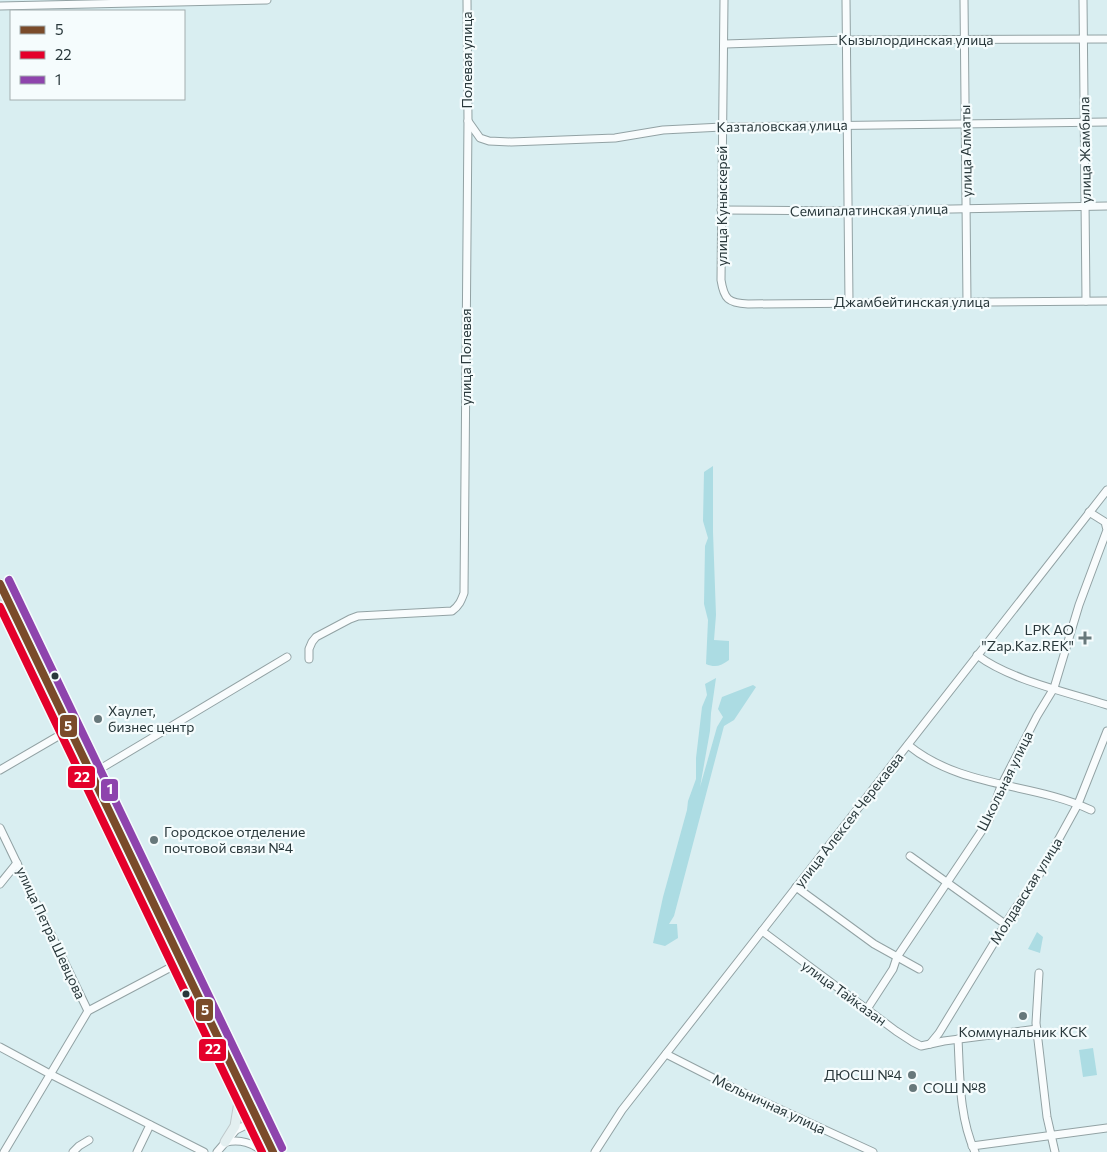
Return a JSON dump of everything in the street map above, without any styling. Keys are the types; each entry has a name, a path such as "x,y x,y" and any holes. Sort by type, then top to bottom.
{"main road":[{"path":"0,584 66,732"},
{"path":"0,605 87,775 253,1121 264,1152"},
{"path":"178,964 239,1102 273,1152"},
{"path":"225,1142 235,1126 239,1102"}],"street":[{"path":"0,6 267,0"},
{"name":"Полевая улица","path":"467,0 468,120"},
{"name":"улица Куныскерей","path":"723,291 721,210 725,44 724,0"},
{"path":"846,0 849,302"},
{"name":"улица Алматы","path":"964,0 967,302"},
{"name":"улица Жамбыла","path":"1083,0 1086,301"},
{"name":"Кызылординская улица","path":"725,44 847,40 1107,39"},
{"name":"Казталовская улица","path":"468,120 480,138 489,141 511,142 615,138 663,130 722,127 1107,122"},
{"name":"улица Полевая","path":"308,659 309,649 316,636 341,622 358,616 452,611 457,607 464,593 468,120"},
{"name":"Семипалатинская улица","path":"721,210 848,211 1107,206"},
{"name":"Джамбейтинская улица","path":"723,291 729,300 738,304 1107,301"},
{"name":"улица Алексея Черекаева","path":"595,1152 612,1123 1107,490"},
{"name":"Школьная улица","path":"867,1009 893,970 897,957 989,820 1002,786 1037,716 1054,688 1080,605 1107,530 1105,522 1089,512"},
{"path":"978,655 988,663 1013,675 1107,705"},
{"path":"87,775 287,657"},
{"name":"Молдавская улица","path":"930,1044 939,1033 1005,924 1038,875 1078,804 1107,730"},
{"path":"0,770 66,732"},
{"path":"908,744 938,764 968,776 1078,804 1091,810"},
{"name":"улица Петра Шевцова","path":"0,828 88,1011"},
{"path":"910,856 1005,924"},
{"path":"0,884 17,863"},
{"path":"796,887 874,944 919,969"},
{"name":"улица Тайказан","path":"762,931 913,1042 921,1046 930,1044"},
{"path":"4,1152 88,1011 178,964"},
{"path":"1040,973 1036,1006 1037,1030 1042,1077 1055,1152"},
{"path":"930,1044 1037,1030"},
{"path":"958,1040 962,1110 974,1149 1107,1128"},
{"path":"0,1047 204,1152"},
{"name":"Мельничная улица","path":"666,1054 727,1085 873,1152"},
{"path":"217,1152 236,1130 253,1121"},
{"path":"137,1152 150,1125"},
{"path":"74,1152 79,1146 89,1140"},
{"path":"225,1142 234,1140 253,1144 264,1152"}],"shaded area":[{"path":"713,466 716,615 714,640 729,641 729,660 715,666 706,664 708,620 704,604 705,546 708,538 703,521 704,472"},
{"path":"716,678 710,731 700,787 717,727 723,717 718,709 722,697 753,685 756,687 734,720 724,726 674,916 669,924 677,924 678,938 665,946 653,943 688,801 696,779 696,758 702,707 707,695 705,684"},
{"path":"1037,932 1043,937 1040,953 1028,949"},
{"path":"1093,1048 1097,1075 1083,1077 1079,1050"}],"transit line":[{"name":"1","path":"9,580 282,1148"},
{"name":"5","path":"0,584 273,1152"},
{"name":"22","path":"0,607 262,1152"}],"place":[{"name":"LPK AO \"Zap.Kaz.REK\"","path":"1085,638"},
{"name":"Хаулет, бизнес центр","path":"98,719"},
{"name":"Городское отделение почтовой связи №4","path":"154,840"},
{"name":"Коммунальник КСК","path":"1023,1016"},
{"name":"ДЮСШ №4","path":"912,1075"},
{"name":"СОШ №8","path":"913,1088"}]}
